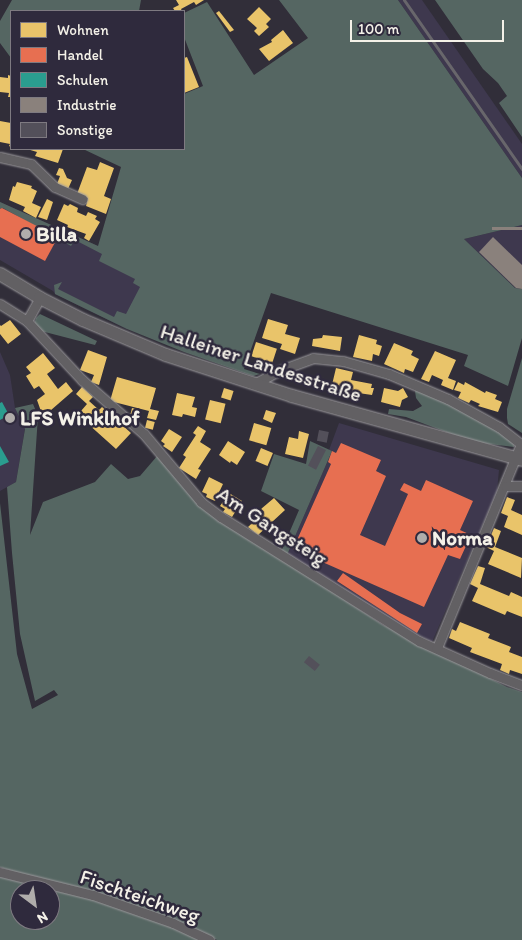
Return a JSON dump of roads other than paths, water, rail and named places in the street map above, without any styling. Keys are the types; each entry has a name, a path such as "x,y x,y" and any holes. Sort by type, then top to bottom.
{"main road":[{"name":"Halleiner Landesstraße","path":"0,274 40,298 149,348 254,384 519,459"}],"street":[{"path":"0,157 31,164 55,187 82,199"},
{"path":"27,321 40,298"},
{"name":"Am Gangsteig","path":"0,304 27,321 82,380 144,434 201,502 221,517 419,641 490,673 522,685"},
{"path":"254,384 295,364 313,358 327,358 368,367 448,399 499,427 521,444 519,459 437,648"},
{"path":"506,486 522,486"},
{"name":"Fischteichweg","path":"0,872 92,895 174,923 209,940"}],"railway":[{"path":"404,0 522,169"}],"place":[{"name":"Billa","path":"26,234"},
{"name":"LFS Winklhof","path":"10,418"},
{"name":"Norma","path":"422,538"}]}
